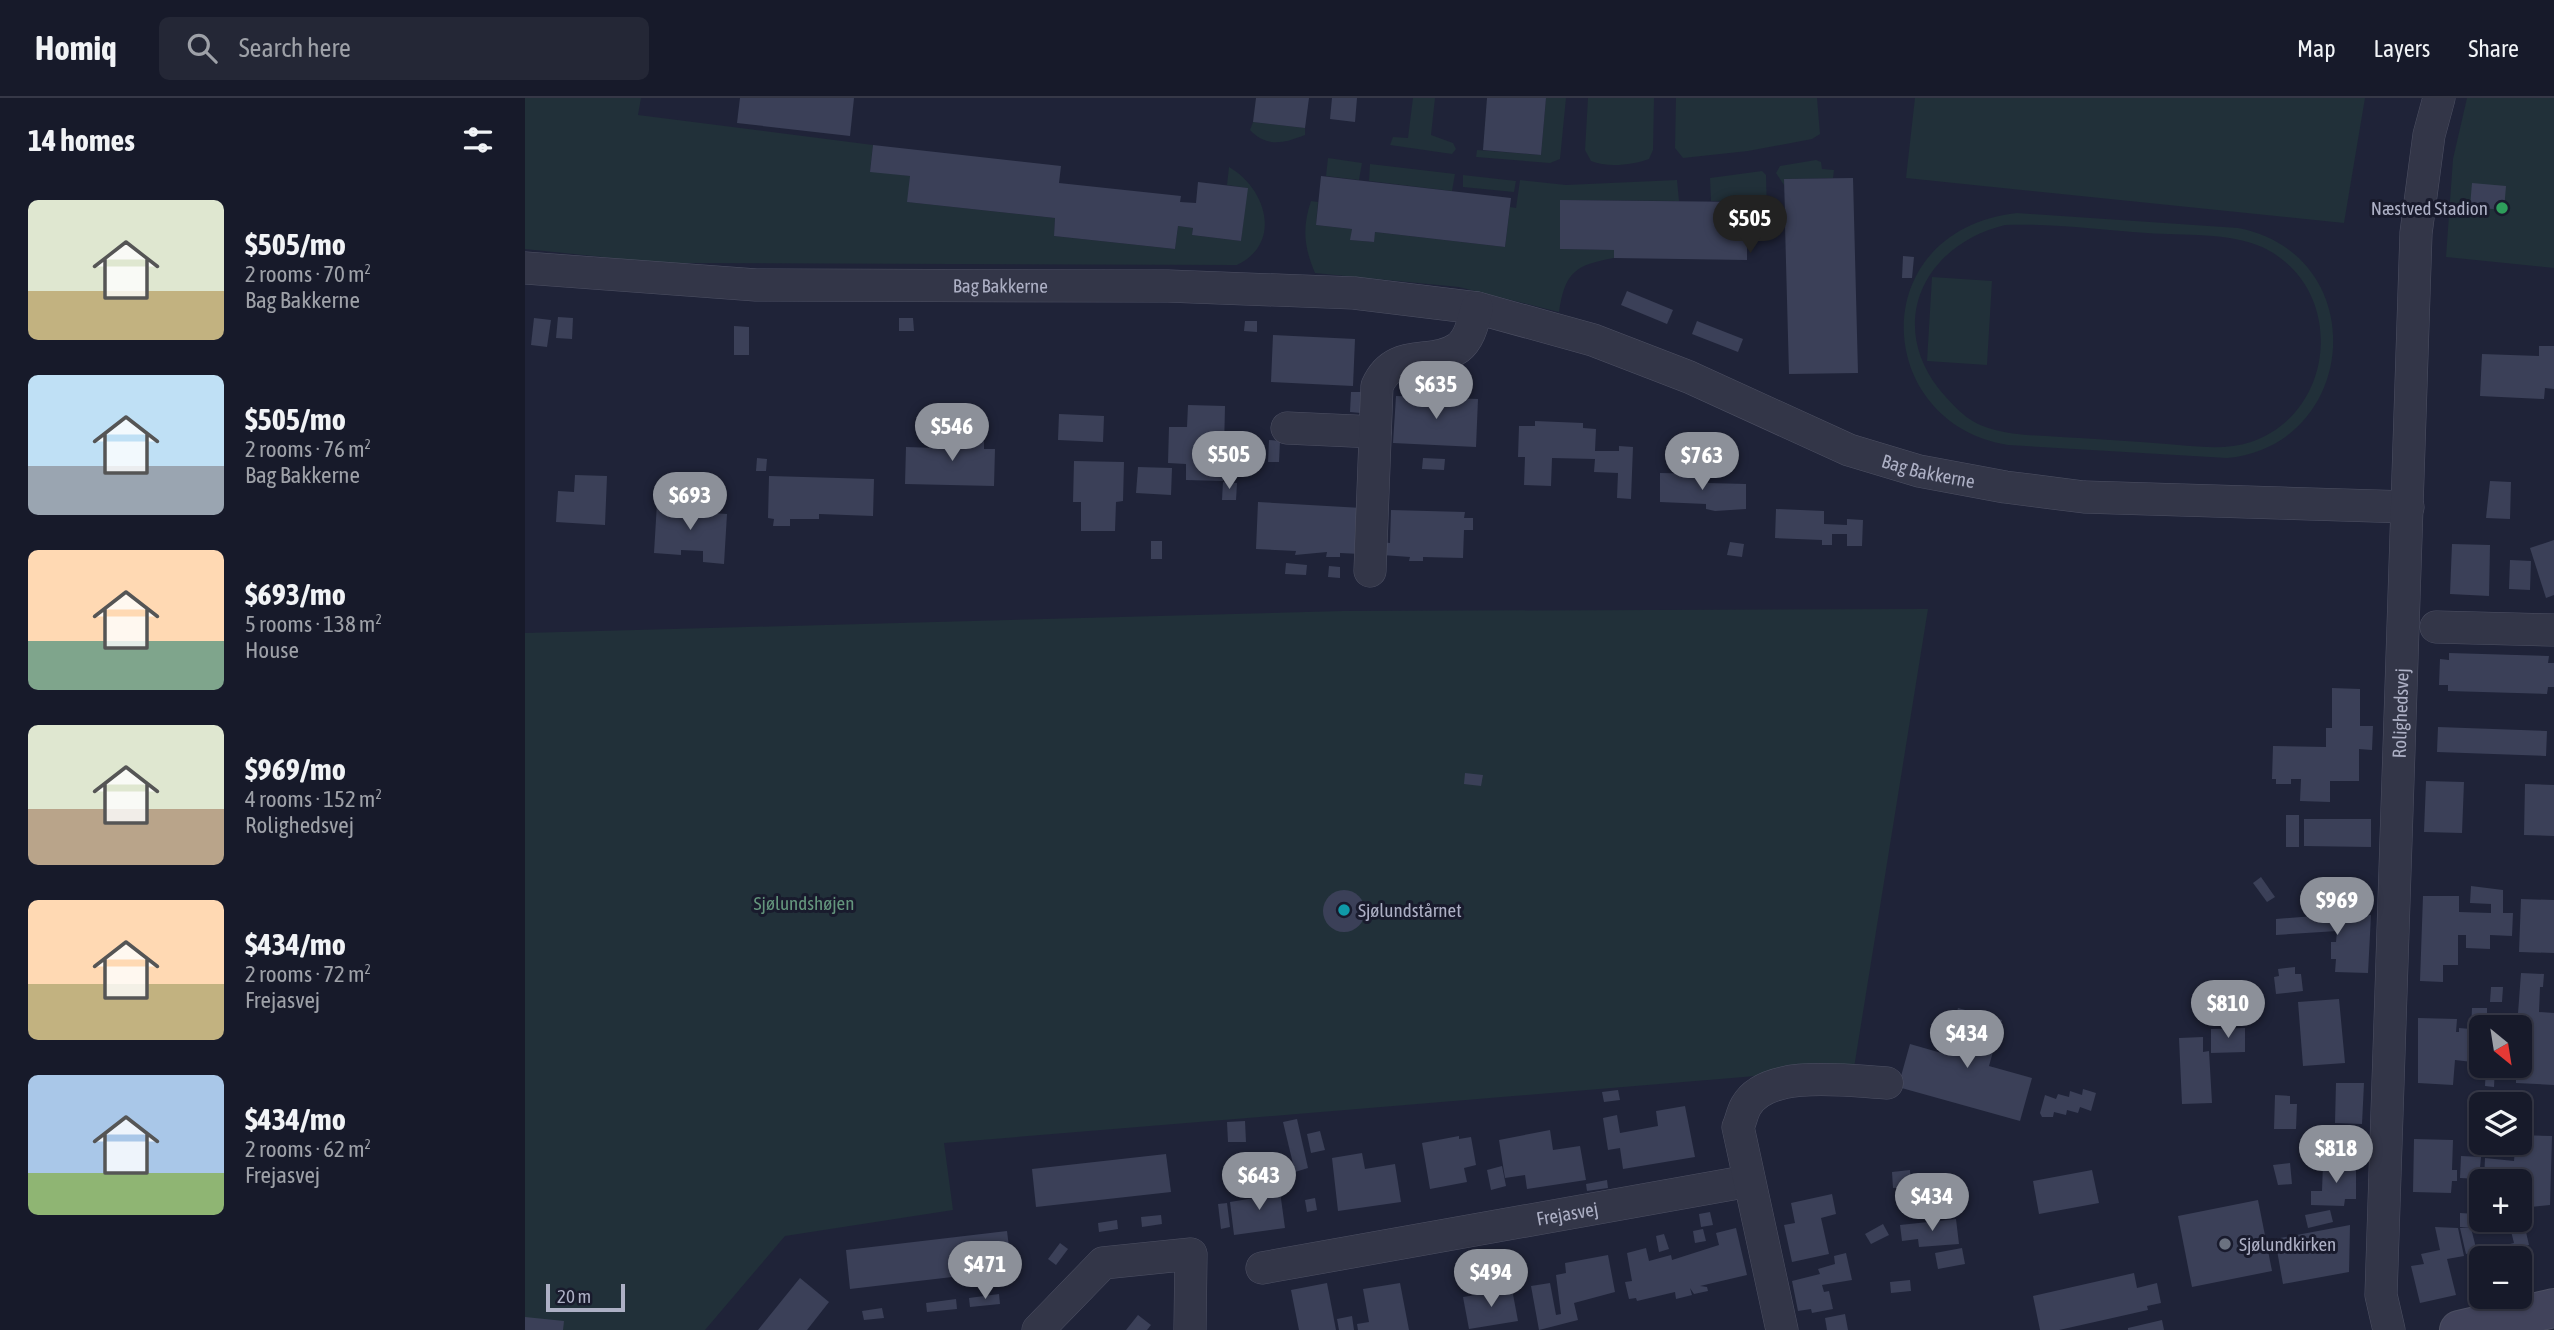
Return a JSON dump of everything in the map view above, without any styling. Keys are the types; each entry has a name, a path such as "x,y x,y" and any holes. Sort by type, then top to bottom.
{"street":[{"name":"Rolighedsvej","path":"2389,1330 2381,1295 2401,622 2408,507 2416,233 2430,135 2439,98"},
{"name":"Bag Bakkerne","path":"525,268 756,285 1156,286 1331,292 1477,308 1593,340 1689,377 1849,450 1919,471 2084,497 2408,507"},
{"path":"1370,571 1377,386 1383,372 1393,365 1457,349 1468,337 1477,308"},
{"path":"1287,428 1375,432"},
{"path":"2436,627 2554,630"},
{"path":"1782,1330 1738,1128 1746,1104 1764,1089 1785,1082 1811,1079 1887,1083"},
{"name":"Frejasvej","path":"1262,1268 1749,1181"},
{"path":"1038,1330 1103,1263 1191,1254 1190,1330"},
{"path":"2459,1330 2554,1308"}],"green space":[{"path":"525,98 641,98 638,115 873,145 870,171 910,176 908,202 1055,218 1054,236 1175,249 1178,226 1193,228 1192,235 1241,241 1247,188 1227,185 1229,167 1242,176 1260,201 1264,230 1260,243 1251,255 1237,265 661,263 525,249"},
{"path":"1413,98 1435,98 1431,135 1453,143 1456,149 1452,154 1390,145 1393,137 1408,138"},
{"path":"1546,98 1566,98 1560,159 1550,163 1476,157 1477,150 1541,155"},
{"path":"1588,98 1654,98 1653,150 1649,159 1620,165 1591,161 1585,150"},
{"path":"1676,98 1817,98 1820,134 1812,139 1748,151 1683,158 1675,148"},
{"path":"1915,98 2365,98 2344,223 1906,178"},
{"name":"Næstved Stadion","path":"2467,98 2554,98 2554,268 2446,257 2453,159"},
{"path":"1253,122 1305,128 1305,135 1283,142 1269,142 1250,130"},
{"path":"1328,158 1362,163 1359,180 1326,176"},
{"path":"1816,160 1821,162 1822,169 1834,170 1833,178 1784,179 1784,185 1776,173 1780,166"},
{"path":"1370,164 1455,174 1452,191 1369,181"},
{"path":"1762,171 1766,175 1767,214 1747,215 1747,202 1711,201 1710,178"},
{"path":"1463,175 1516,181 1514,192 1463,187"},
{"path":"1520,180 1566,185 1677,180 1679,201 1560,200 1560,249 1614,250 1614,258 1590,264 1574,273 1561,298 1559,312 1459,287 1315,273 1308,255 1306,237 1306,220 1311,201 1318,202 1316,225 1352,229 1351,240 1373,242 1375,232 1505,247 1510,207 1516,208"},
{"path":"2017,213 2238,228 2282,245 2312,273 2329,309 2333,348 2325,386 2304,420 2271,445 2227,458 2008,445 1963,430 1931,402 1911,367 1904,328 1910,289 1931,254 1967,227","holes":["2005,225 2221,237 2262,247 2289,265 2308,290 2318,318 2321,348 2315,377 2301,404 2280,427 2251,442 2220,447 2019,434 1998,431 1972,421 1939,389 1923,363 1916,337 1916,312 1923,289 1935,267 1954,249 1977,235"]},
{"path":"1932,277 1992,281 1987,365 1927,361"},
{"name":"Sjølundshøjen","path":"1928,609 1854,1068 944,1143 953,1210 785,1236 705,1330 525,1330 525,633 1343,611"}],"building":[{"path":"740,98 854,98 850,136 737,123"},
{"path":"1256,98 1309,98 1305,128 1253,122"},
{"path":"1332,98 1357,98 1355,122 1330,119"},
{"path":"1487,98 1546,98 1541,155 1483,150"},
{"path":"873,145 1061,166 1059,183 1181,196 1180,202 1196,203 1198,182 1248,188 1241,241 1192,235 1193,228 1178,226 1175,249 1054,236 1055,218 907,202 910,176 870,172"},
{"path":"1321,176 1511,198 1505,247 1375,232 1374,242 1350,240 1352,229 1316,225"},
{"path":"1853,178 1858,373 1789,374 1785,225 1747,226 1747,260 1614,258 1614,250 1560,249 1560,200 1748,202 1747,215 1785,214 1784,179"},
{"path":"2472,183 2506,186 2504,210 2470,207"},
{"path":"1903,256 1914,257 1912,278 1902,278"},
{"path":"1627,291 1673,310 1667,324 1621,305"},
{"path":"558,317 573,318 572,339 556,338"},
{"path":"534,318 551,320 547,347 531,345"},
{"path":"899,318 913,318 914,331 899,331"},
{"path":"1245,321 1257,321 1257,332 1244,331"},
{"path":"1697,321 1743,339 1738,352 1692,334"},
{"path":"734,326 749,327 749,355 734,355"},
{"path":"1273,335 1355,339 1353,386 1271,382"},
{"path":"2539,346 2554,346 2554,389 2545,388 2544,399 2480,396 2482,354 2539,356"},
{"path":"1351,392 1361,392 1361,413 1350,412"},
{"path":"1396,396 1478,399 1476,447 1393,443"},
{"path":"1188,405 1225,406 1224,450 1236,450 1236,472 1224,472 1223,481 1186,480 1186,464 1168,463 1169,427 1187,427"},
{"path":"1059,414 1104,416 1103,442 1058,440"},
{"path":"1535,421 1583,423 1583,428 1596,429 1595,451 1619,451 1619,446 1633,447 1631,499 1617,498 1618,473 1594,472 1595,459 1552,458 1551,486 1524,485 1525,457 1518,457 1519,426 1535,426"},
{"path":"961,434 984,434 984,449 995,449 994,486 905,484 906,447 937,448 937,438 961,439"},
{"path":"1269,440 1280,441 1279,462 1268,462"},
{"path":"757,458 767,459 766,471 756,471"},
{"path":"1423,458 1445,459 1444,470 1422,469"},
{"path":"1074,461 1124,462 1123,501 1116,502 1115,531 1081,531 1081,502 1073,502"},
{"path":"1138,467 1172,468 1171,495 1136,493"},
{"path":"1660,473 1708,474 1708,483 1746,484 1746,509 1715,511 1706,509 1706,504 1660,502"},
{"path":"575,475 607,476 605,525 556,522 558,491 574,492"},
{"path":"769,476 874,479 873,516 819,514 819,519 790,519 790,526 773,526 774,519 768,518"},
{"path":"2490,481 2511,482 2510,519 2486,518"},
{"path":"1223,482 1237,483 1236,500 1222,500"},
{"path":"1258,502 1362,508 1361,554 1340,553 1340,557 1326,557 1327,552 1295,555 1296,551 1256,549"},
{"path":"657,503 683,504 682,511 727,514 724,564 703,562 703,551 681,550 681,555 654,553"},
{"path":"1776,509 1824,511 1824,524 1847,525 1847,519 1863,520 1862,546 1847,546 1847,534 1832,534 1832,545 1822,545 1822,540 1775,538"},
{"path":"1391,510 1465,512 1464,518 1473,518 1473,530 1464,530 1463,558 1423,557 1423,561 1409,561 1410,557 1382,555 1382,542 1390,543"},
{"path":"2554,540 2554,595 2546,598 2530,548"},
{"path":"1151,541 1162,541 1162,559 1151,559"},
{"path":"1730,542 1744,544 1742,557 1727,555"},
{"path":"2452,544 2490,545 2489,596 2450,594"},
{"path":"2510,560 2531,561 2530,590 2509,589"},
{"path":"1286,563 1307,565 1306,575 1285,574"},
{"path":"1329,566 1340,567 1340,578 1328,577"},
{"path":"2449,653 2549,656 2548,663 2554,663 2554,687 2548,687 2547,694 2448,691 2448,685 2439,685 2440,659 2449,660"},
{"path":"2332,688 2360,689 2360,726 2373,726 2372,750 2359,749 2359,781 2330,781 2330,802 2300,801 2301,779 2291,779 2291,784 2276,784 2276,779 2272,779 2273,746 2326,747 2326,728 2332,728"},
{"path":"2438,727 2547,731 2546,756 2437,752"},
{"path":"1465,773 1483,775 1481,786 1464,784"},
{"path":"2426,781 2464,782 2462,833 2424,832"},
{"path":"2525,784 2554,785 2554,836 2524,835"},
{"path":"2286,815 2299,815 2299,847 2286,847"},
{"path":"2304,819 2371,819 2371,847 2304,846"},
{"path":"2261,877 2275,897 2267,902 2253,883"},
{"path":"2471,886 2503,890 2503,913 2513,913 2512,936 2490,935 2490,949 2466,948 2466,935 2458,935 2458,965 2443,965 2443,982 2420,981 2423,896 2459,896 2459,912 2491,913 2491,904 2470,903"},
{"name":"Sjølundstårnet","path":"1344,890 1359,896 1365,911 1359,926 1344,932 1329,926 1323,911 1329,896"},
{"path":"2521,899 2554,900 2554,953 2519,952"},
{"path":"2338,914 2371,915 2368,973 2335,972 2336,959 2331,959 2331,942 2336,942 2337,931 2276,935 2276,919"},
{"path":"2295,967 2295,974 2301,974 2303,991 2276,994 2274,977 2279,976 2278,969"},
{"path":"2521,973 2544,974 2543,987 2540,987 2539,1012 2554,1013 2554,1085 2516,1083 2516,1078 2532,1078 2532,1015 2518,1015"},
{"path":"2491,987 2503,987 2502,1002 2490,1002"},
{"path":"2339,999 2345,1063 2303,1066 2298,1002"},
{"path":"1958,1008 2002,1020 1989,1066 2032,1078 2020,1121 1898,1087 1910,1044 1945,1054"},
{"path":"2472,1008 2487,1008 2487,1015 2472,1015"},
{"path":"2418,1018 2457,1019 2456,1032 2459,1032 2459,1028 2469,1029 2469,1062 2455,1060 2453,1085 2418,1083"},
{"path":"2245,1028 2245,1052 2211,1053 2211,1029"},
{"path":"2203,1037 2203,1052 2209,1051 2212,1103 2182,1104 2179,1038"},
{"path":"2485,1078 2494,1078 2494,1087 2485,1086"},
{"path":"2336,1083 2364,1083 2362,1124 2335,1123"},
{"path":"2083,1089 2096,1093 2091,1111 2080,1107 2078,1113 2067,1110 2066,1115 2054,1112 2053,1117 2042,1117 2040,1113 2045,1095 2056,1099 2058,1094 2069,1097 2070,1091 2082,1095"},
{"path":"1618,1090 1620,1100 1604,1102 1602,1092"},
{"path":"2275,1095 2290,1096 2290,1104 2297,1104 2296,1129 2274,1129"},
{"path":"1685,1106 1695,1157 1623,1169 1620,1148 1608,1150 1603,1118 1617,1115 1620,1133 1658,1126 1656,1111"},
{"path":"1297,1119 1308,1168 1295,1172 1283,1122"},
{"path":"1245,1121 1246,1142 1228,1142 1227,1122"},
{"path":"1550,1130 1553,1150 1580,1146 1586,1180 1527,1189 1525,1175 1505,1178 1499,1140"},
{"path":"1320,1131 1325,1150 1311,1153 1307,1134"},
{"path":"2532,1135 2552,1136 2550,1205 2532,1207 2532,1169 2485,1169 2485,1158 2514,1161 2514,1155 2532,1155"},
{"path":"1459,1136 1459,1139 1471,1137 1476,1165 1464,1168 1467,1182 1430,1189 1422,1143"},
{"path":"2414,1139 2453,1140 2452,1170 2457,1170 2457,1181 2452,1181 2451,1193 2413,1192"},
{"path":"1362,1153 1365,1169 1395,1164 1401,1202 1338,1211 1332,1158"},
{"path":"1166,1154 1171,1192 1036,1207 1032,1169"},
{"path":"2461,1156 2481,1157 2480,1169 2469,1169 2469,1178 2460,1178"},
{"path":"2290,1163 2292,1184 2278,1185 2273,1165"},
{"path":"2323,1164 2356,1164 2356,1199 2345,1199 2344,1206 2311,1205 2311,1191 2322,1191"},
{"path":"1502,1166 1506,1186 1491,1190 1487,1170"},
{"path":"1910,1170 1911,1187 1893,1188 1892,1172"},
{"path":"2092,1170 2099,1203 2039,1214 2033,1181"},
{"path":"1607,1180 1608,1188 1587,1191 1586,1184"},
{"path":"1279,1184 1285,1228 1234,1235 1230,1202 1260,1197 1259,1187"},
{"path":"1832,1194 1836,1214 1821,1218 1829,1254 1792,1262 1784,1225 1795,1223 1791,1203"},
{"path":"1315,1198 1317,1210 1307,1212 1305,1200"},
{"name":"Sjølundkirken","path":"2258,1200 2272,1271 2192,1287 2178,1216"},
{"path":"1227,1203 1230,1227 1221,1229 1218,1204"},
{"path":"2330,1210 2333,1222 2308,1228 2305,1215"},
{"path":"1710,1212 1713,1225 1701,1227 1699,1214"},
{"path":"2460,1213 2469,1214 2469,1228 2460,1227"},
{"path":"1161,1215 1162,1224 1142,1227 1141,1217"},
{"path":"1956,1219 1959,1244 1919,1247 1918,1239 1902,1241 1900,1225"},
{"path":"1117,1220 1118,1229 1099,1232 1098,1223"},
{"path":"1883,1224 1889,1235 1871,1244 1865,1234"},
{"path":"2350,1225 2349,1272 2283,1284 2275,1239"},
{"path":"2435,1227 2458,1228 2464,1256 2447,1259 2456,1295 2420,1303 2411,1266 2424,1264 2421,1254 2440,1250"},
{"path":"1736,1228 1747,1275 1700,1286 1707,1287 1708,1291 1694,1294 1690,1288 1692,1295 1676,1299 1675,1292 1637,1301 1636,1298 1629,1299 1625,1282 1632,1281 1627,1253 1646,1248 1649,1261 1671,1255 1672,1260 1719,1245 1716,1233"},
{"path":"2460,1228 2469,1228 2476,1246 2469,1246 2469,1253 2466,1254"},
{"path":"1703,1229 1706,1241 1695,1243 1693,1231"},
{"path":"1007,1231 1012,1270 850,1289 846,1250"},
{"path":"2511,1232 2526,1232 2529,1245 2502,1246 2514,1243"},
{"path":"1664,1234 1669,1249 1659,1252 1656,1236"},
{"path":"1060,1243 1068,1249 1056,1265 1048,1259"},
{"path":"1962,1248 1965,1264 1938,1269 1935,1253"},
{"path":"1846,1253 1852,1280 1822,1285 1824,1292 1829,1291 1833,1309 1812,1313 1811,1309 1798,1311 1792,1281 1820,1274 1818,1269 1835,1264 1834,1256"},
{"path":"1608,1255 1615,1292 1574,1303 1578,1320 1539,1330 1531,1286 1550,1283 1556,1315 1561,1314 1556,1275 1566,1273 1565,1263"},
{"path":"2134,1273 2137,1288 2157,1283 2161,1303 2147,1306 2148,1310 2059,1330 2040,1330 2033,1296"},
{"path":"800,1278 829,1302 807,1330 758,1330"},
{"path":"1910,1280 1911,1291 1891,1293 1890,1282"},
{"path":"1327,1283 1336,1330 1299,1330 1291,1290"},
{"path":"1400,1283 1409,1330 1358,1330 1357,1324 1369,1322 1363,1289"},
{"path":"1512,1289 1518,1321 1469,1329 1463,1297"},
{"path":"999,1294 1000,1304 970,1307 969,1298"},
{"path":"956,1299 957,1309 927,1312 926,1303"},
{"path":"882,1308 884,1318 864,1320 862,1311"},
{"path":"1845,1314 1848,1330 1827,1330 1825,1318"},
{"path":"1138,1315 1151,1325 1147,1330 1126,1330"},
{"path":"1352,1316 1354,1330 1339,1330 1337,1319"},
{"path":"525,1317 564,1321 563,1330 525,1330"},
{"path":"2162,1320 2164,1330 2128,1330 2128,1328"}],"place":[{"name":"Næstved Stadion","path":"2502,208"},
{"name":"Sjølundstårnet","path":"1344,910"},
{"name":"Sjølundkirken","path":"2225,1244"}]}
